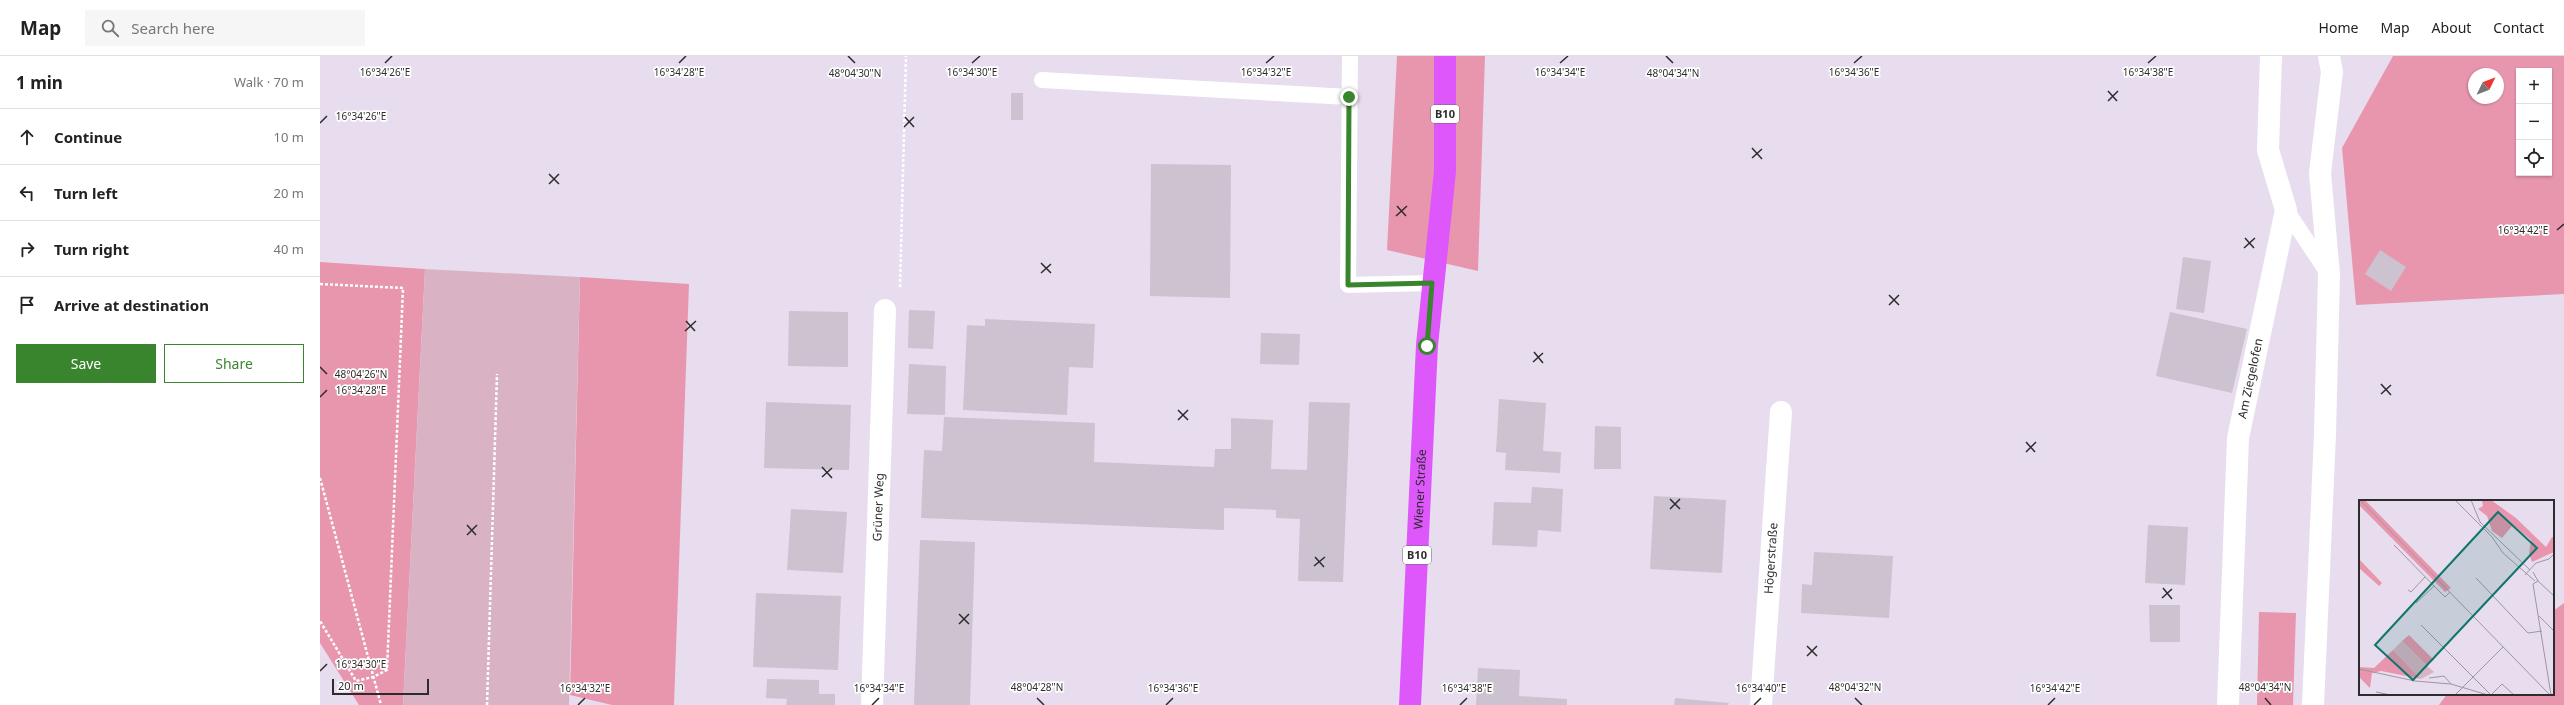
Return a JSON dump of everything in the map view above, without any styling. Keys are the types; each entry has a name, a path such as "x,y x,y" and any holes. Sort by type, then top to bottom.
{"main road":[{"name":"B10","path":"1432,283 1445,171 1445,56"},
{"name":"Wiener Straße","path":"1410,705 1427,346 1432,283"}],"street":[{"name":"Am Ziegelofen","path":"2228,705 2238,438 2286,210 2268,150 2271,56"},
{"path":"2313,705 2325,434 2329,275 2320,173 2332,72 2329,56"},
{"name":"Grüner Weg","path":"872,705 885,310"},
{"name":"Högerstraße","path":"1761,705 1781,412"}],"lane":[{"path":"1350,56 1348,285 1432,283"},
{"path":"1042,80 1349,97"},
{"path":"2286,210 2329,275"}],"path":[{"path":"885,310 900,290 906,56"},
{"path":"320,284 403,288 387,670 373,677 356,681 320,621"},
{"path":"487,705 497,374"},
{"path":"320,478 381,705"}],"shaded area":[{"path":"1397,56 1485,56 1478,271 1387,250"},
{"path":"2393,56 2564,56 2564,294 2356,305 2342,148"},
{"path":"320,262 425,269 403,705 359,705 320,643"},
{"path":"425,269 580,277 569,705 403,705"},
{"path":"580,277 689,284 674,705 612,705 570,695"},
{"path":"2564,603 2564,705 2439,705 2446,695 2554,695 2554,610"},
{"path":"2259,612 2296,613 2293,705 2257,705"}],"building":[{"path":"1011,93 1023,93 1023,120 1011,120"},
{"path":"1151,164 1231,165 1230,298 1150,296"},
{"path":"2380,250 2406,267 2391,291 2365,274"},
{"path":"2183,257 2211,261 2204,313 2176,309"},
{"path":"909,310 935,311 933,349 908,348"},
{"path":"789,311 848,312 848,367 788,366"},
{"path":"2170,312 2247,329 2232,393 2156,376"},
{"path":"985,319 1095,324 1093,368 1069,367 1067,415 963,410 967,325 985,326"},
{"path":"1261,333 1300,334 1299,365 1260,364"},
{"path":"909,364 946,366 945,415 907,414"},
{"path":"1499,399 1546,403 1543,451 1561,452 1560,473 1505,470 1506,453 1496,452"},
{"path":"766,402 851,405 849,470 764,468"},
{"path":"1309,402 1350,403 1343,582 1298,581 1300,519 1276,518 1276,510 1224,508 1224,530 921,518 924,450 942,451 944,417 1095,423 1094,462 1214,467 1215,449 1231,449 1231,418 1273,420 1271,469 1307,470"},
{"path":"1595,426 1621,427 1621,469 1594,469"},
{"path":"1532,487 1563,489 1561,532 1538,530 1537,547 1492,545 1494,502 1531,503"},
{"path":"1654,496 1726,500 1722,573 1650,569"},
{"path":"791,509 847,512 843,573 787,570"},
{"path":"2148,525 2188,527 2185,585 2145,583"},
{"path":"920,540 975,542 970,705 914,705"},
{"path":"1814,552 1893,556 1889,618 1801,613 1802,584 1812,585"},
{"path":"756,593 841,596 838,670 753,667"},
{"path":"2149,605 2180,605 2180,642 2150,642"},
{"path":"1478,668 1520,670 1519,696 1567,699 1567,705 1476,705"},
{"path":"767,679 819,680 819,694 835,694 835,705 786,705 787,699 766,698"},
{"path":"1675,698 1729,703 1728,705 1674,705"}],"route":[{"path":"1349,97 1347,182 1348,285 1432,283 1427,346"}]}
